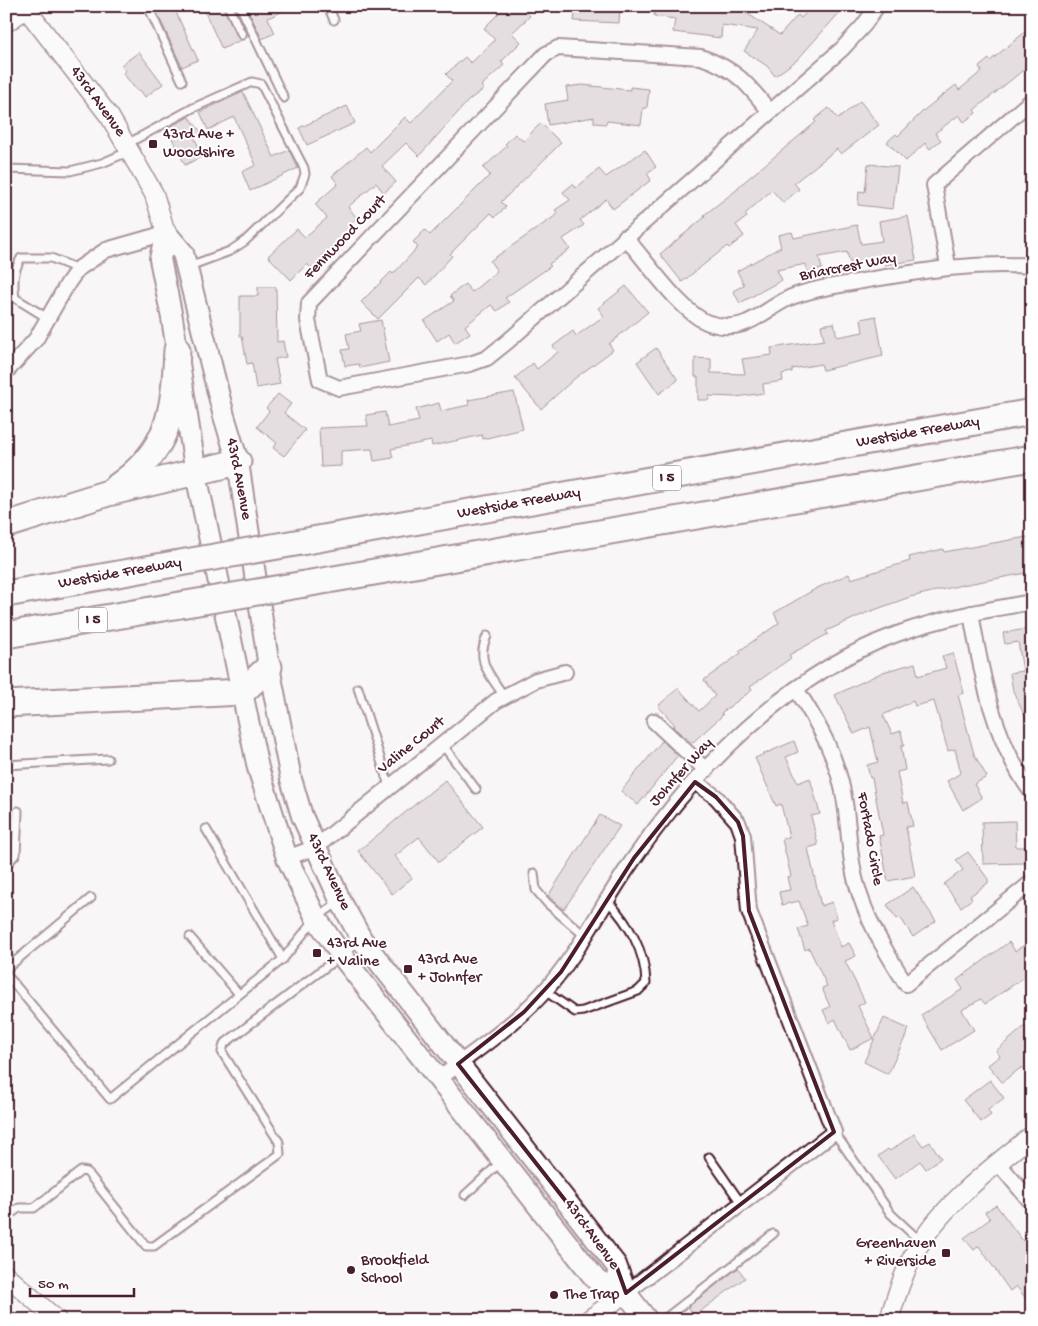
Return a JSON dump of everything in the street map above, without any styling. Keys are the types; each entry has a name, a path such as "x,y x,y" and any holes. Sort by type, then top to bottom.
{"highway":[{"path":"108,494 135,475 157,449 170,418 177,350"},
{"name":"Westside Freeway","path":"6,594 1032,412"},
{"name":"I 5","path":"6,635 1032,458"},
{"path":"6,525 108,494 196,474 238,462"},
{"path":"6,704 242,692 269,667"}],"main road":[{"name":"43rd Avenue","path":"166,233 183,252 224,416 238,462 269,667 291,778 302,816 340,900 362,940 616,1265 626,1293"},
{"name":"43rd Avenue","path":"166,233 160,260 177,350 196,474 258,768 288,858 316,918 342,956 438,1080 597,1281 626,1293"},
{"path":"626,1293 648,1320"}],"street":[{"name":"Fennwood Court","path":"770,112 748,84 736,73 702,57 558,48 546,54 309,303 308,320 320,380 339,388 470,364 487,358 625,237 770,112 842,49 864,25 877,6"},
{"path":"6,23 27,7"},
{"name":"43rd Avenue","path":"27,7 93,93 129,148 154,194 166,233"},
{"path":"948,266 934,184 1032,100"},
{"path":"6,372 36,339 68,283 78,270 106,250 166,233"},
{"name":"Briarcrest Way","path":"625,237 689,311 703,320 718,325 737,325 750,322 789,298 812,290 948,266 977,264 1032,266"},
{"name":"Johnfer Way","path":"438,1080 524,1012 545,991 561,972 607,899 659,824 706,770 746,730 796,688 828,667 896,634 971,613 1032,602"},
{"path":"971,613 980,668 996,726 1010,756 1032,793"},
{"name":"Valine Court","path":"288,858 316,847 389,786 504,696 536,680 565,672"},
{"name":"Fortado Circle","path":"796,688 818,724 840,777 845,802 850,854 865,909 876,935 906,984 1032,882"},
{"path":"654,721 706,770"},
{"path":"588,1320 626,1293 834,1132 749,911 743,836 738,822 716,797 695,782"},
{"path":"889,1320 897,1294 921,1242 955,1200 1032,1135"},
{"path":"998,1163 1032,1203"},
{"path":"6,1275 57,1320"}],"lane":[{"path":"148,6 182,81"},
{"path":"228,6 242,35"},
{"path":"240,6 284,98"},
{"path":"328,6 334,20"},
{"path":"6,169 70,171 102,164 193,108 252,82 261,84 304,168 305,174 300,188 245,241 230,251 187,267"},
{"path":"49,319 15,298 12,283 15,268 21,258 51,258 78,270"},
{"path":"487,636 481,649 486,668 504,696"},
{"path":"358,688 389,786"},
{"path":"442,744 476,789"},
{"path":"6,765 108,759"},
{"path":"6,866 16,854 18,811"},
{"path":"206,829 283,958"},
{"path":"534,873 536,890 546,903 585,936"},
{"path":"6,969 91,898"},
{"path":"545,991 575,1012 584,1011 638,991 646,983 645,969 631,930 607,899"},
{"path":"6,974 110,1099 283,958 316,918 340,900"},
{"path":"190,936 239,994"},
{"path":"6,1217 19,1208 34,1208 81,1171 87,1172 146,1246 154,1246 280,1154 279,1142 222,1052 224,1044 362,940"},
{"path":"834,1132 891,1214 921,1242"},
{"path":"709,1157 741,1203"},
{"path":"465,1195 502,1161"},
{"path":"663,1320 773,1234"}],"highlighted area":[{"path":"695,782 716,797 738,822 743,836 749,911 834,1132 626,1293 616,1265 458,1064 524,1012 561,972 634,858"}],"building":[{"path":"154,6 173,6 198,60 182,67"},
{"path":"202,6 223,6 241,40 222,49"},
{"path":"246,6 294,6 268,18 275,33 262,39"},
{"path":"506,6 520,6 530,16 512,33 521,42 501,62 504,65 481,86 484,89 469,100 419,156 406,143 382,166 396,182 384,193 376,183 348,207 357,218 349,225 352,229 322,255 324,257 312,269 307,264 291,280 268,256 297,229 305,237 327,218 315,204 338,184 332,176 366,147 370,152 405,117 411,123 452,81 446,74 465,57 471,63 495,40 484,28"},
{"path":"576,6 620,6 619,23 574,21"},
{"path":"656,6 723,6 748,10 748,14 780,35 798,15 801,18 812,6 835,6 841,11 797,60 775,76 767,66 744,51 758,30 722,25 721,38 673,32 675,19 654,16"},
{"path":"1025,32 1032,40 1032,63 974,110 976,113 964,122 959,115 935,133 941,140 930,149 925,143 906,161 887,142 896,134 898,136 923,111 956,85 959,90 982,71 979,67 989,59 990,61"},
{"path":"139,52 163,84 145,97 140,90 137,91 123,73 126,71 121,65"},
{"path":"582,85 630,90 630,87 649,89 647,108 643,108 641,125 607,121 606,124 594,123 594,117 548,125 545,104 568,100 566,87"},
{"path":"243,92 274,157 289,150 298,168 250,191 242,172 256,165 234,117 208,130 200,112"},
{"path":"860,101 879,125 841,154 837,149 794,183 799,189 783,203 772,190 745,214 747,217 736,225 744,236 729,248 727,246 682,282 660,254 816,122 814,120 829,108 838,119"},
{"path":"347,106 355,123 307,145 299,128"},
{"path":"189,117 202,133 194,137 203,156 185,165 167,128"},
{"path":"541,123 561,143 501,202 506,207 495,217 491,213 450,254 452,256 426,285 419,278 378,319 361,302 391,272 393,274 418,247 413,242 425,230 430,235 490,175 483,168 507,146 505,144 515,134 523,141"},
{"path":"645,150 656,167 647,173 651,180 613,209 606,199 580,220 584,225 563,239 570,249 549,264 551,266 505,298 509,302 497,311 491,305 465,326 470,333 455,343 449,333 437,341 424,321 454,301 450,296 465,284 472,292 497,271 490,261 558,214 555,210 570,200 563,192 573,184 576,188 599,169 606,177"},
{"path":"868,164 898,167 893,209 858,205 859,191 865,192"},
{"path":"908,216 916,260 885,265 884,259 850,263 847,252 819,257 822,269 807,272 806,264 777,270 782,280 740,303 733,291 744,285 737,271 781,247 778,235 792,232 794,238 857,225 861,244 882,241 879,221"},
{"path":"626,286 648,312 609,344 613,350 574,379 541,409 515,378 533,363 537,369 558,352 553,346 573,331 576,336 604,316 598,308"},
{"path":"258,287 276,287 277,342 283,341 286,357 275,359 280,384 256,388 252,363 247,364 242,336 240,336 240,296 258,296"},
{"path":"876,316 883,356 823,370 821,364 792,369 792,372 782,374 783,381 763,384 764,393 736,397 709,396 709,400 698,400 698,377 695,377 695,358 711,359 711,373 745,374 742,359 772,355 771,348 824,340 821,325 834,323 837,337 863,332 861,319"},
{"path":"381,320 389,362 360,368 359,364 345,366 342,350 349,349 346,334 361,331 359,324"},
{"path":"656,348 678,380 659,394 637,362"},
{"path":"514,392 523,429 483,439 482,435 432,446 431,441 391,449 393,458 374,461 372,449 341,451 341,466 321,467 319,428 368,426 366,415 385,412 388,427 419,421 416,409 439,403 441,411 469,405 468,400"},
{"path":"278,394 291,404 284,413 305,430 284,456 273,448 277,443 257,427 269,411 266,408"},
{"path":"1032,536 1032,572 910,597 866,613 826,631 828,634 789,655 791,658 750,687 752,690 721,713 723,715 692,743 673,727 675,725 658,706 678,688 699,711 715,696 704,680 741,653 739,651 779,623 774,613 817,588 849,574 851,579 910,561 909,557 943,549 944,552"},
{"path":"1032,628 1031,729 1013,691 1010,673 1023,671 1018,642 1005,644 1003,633"},
{"path":"953,653 964,693 958,695 974,754 987,777 974,784 982,798 963,810 947,781 961,773 955,749 948,751 934,701 915,706 913,701 883,715 892,734 901,731 904,746 901,746 905,770 897,772 903,803 908,802 913,826 906,827 915,876 888,881 879,836 883,835 872,778 870,778 867,765 878,762 870,727 854,734 835,695 883,672 915,663 918,676 946,668 942,656"},
{"path":"662,741 678,755 638,805 621,791"},
{"path":"794,741 798,752 786,757 798,783 810,778 820,814 811,816 818,845 808,848 821,906 832,902 837,918 831,920 841,947 849,943 856,956 845,961 865,1002 858,1006 874,1038 850,1050 835,1019 829,1023 823,1010 830,1007 822,988 827,986 809,948 805,950 798,929 808,926 799,901 782,905 779,892 790,890 787,877 791,876 782,839 789,837 781,804 776,806 755,758"},
{"path":"445,780 483,827 439,862 419,837 395,856 412,878 392,894 358,851"},
{"path":"600,815 620,826 564,909 548,896"},
{"path":"1015,821 1016,847 1026,847 1026,863 983,864 982,822"},
{"path":"968,852 988,879 988,883 970,896 972,899 961,907 944,884 963,870 956,860"},
{"path":"913,887 936,921 913,937 900,917 897,919 887,905"},
{"path":"1032,940 1032,972 985,1004 981,999 962,1010 974,1030 942,1050 921,1015 963,989 957,980 1009,942 1015,951"},
{"path":"884,1018 909,1029 888,1074 864,1062"},
{"path":"1032,1020 1032,1079 1022,1067 1002,1082 988,1065 1000,1056 996,1051"},
{"path":"990,1080 1004,1098 988,1110 991,1115 981,1122 963,1100"},
{"path":"914,1134 923,1146 930,1142 941,1158 926,1169 920,1161 895,1179 878,1156 888,1149 890,1151"},
{"path":"996,1205 1023,1241 1027,1238 1032,1245 1032,1250 1025,1254 1032,1264 1032,1306 1016,1286 1010,1291 979,1246 974,1250 964,1238 990,1219 985,1212"},
{"path":"738,1268 745,1278 694,1316 688,1307"}],"place":[{"name":"43rd Ave + Woodshire","path":"153,144"},
{"name":"43rd Ave + Valine","path":"317,953"},
{"name":"43rd Ave + Johnfer","path":"408,969"},
{"name":"Greenhaven + Riverside","path":"946,1253"},
{"name":"Brookfield School","path":"351,1270"},
{"name":"The Trap","path":"554,1295"}]}
